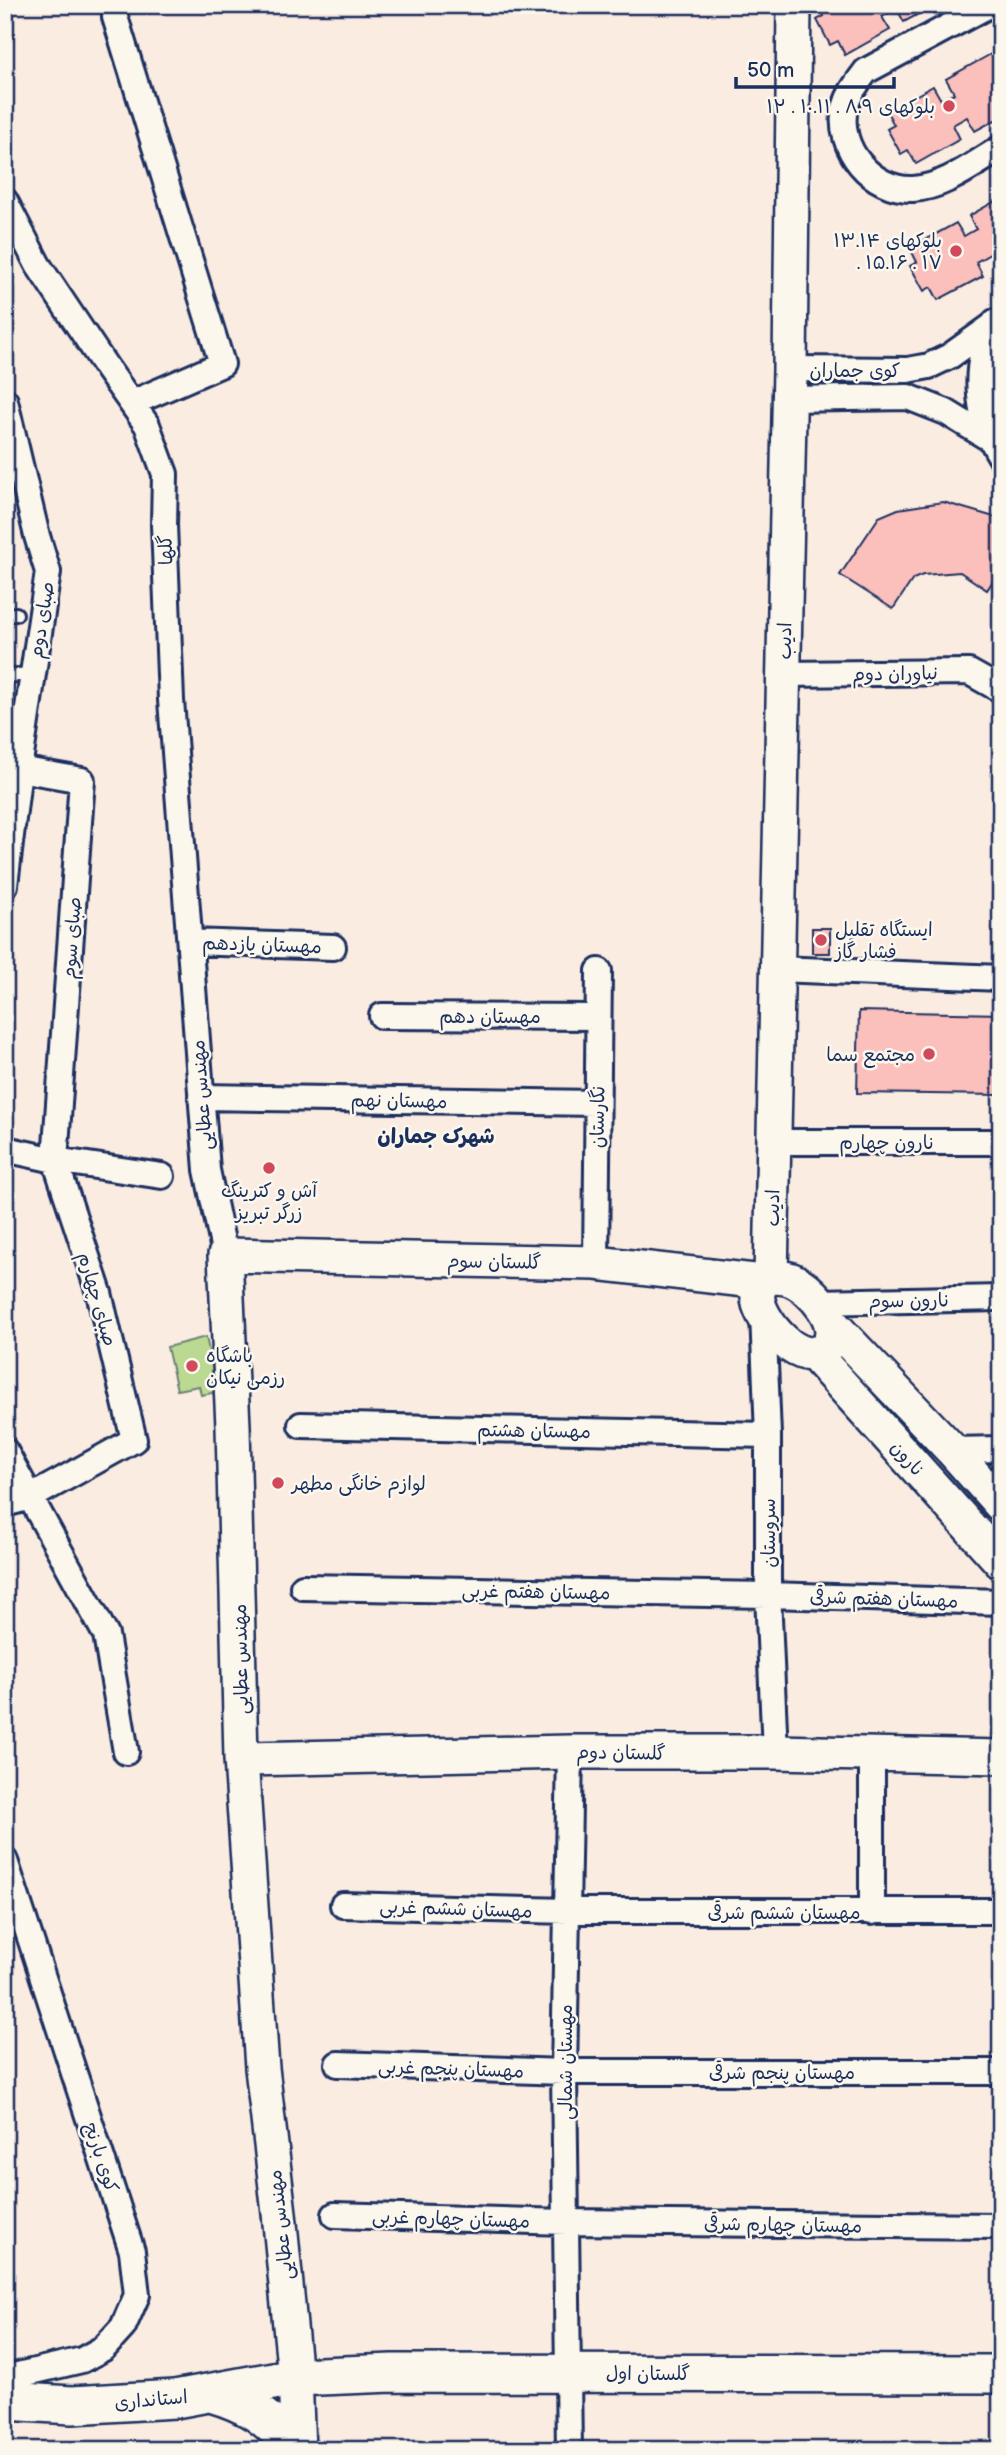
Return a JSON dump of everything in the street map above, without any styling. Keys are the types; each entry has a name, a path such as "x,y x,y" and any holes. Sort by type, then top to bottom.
{"main road":[{"name":"گلستان اول","path":"295,2376 568,2372 1001,2374"},
{"name":"استاندارى","path":"5,2400 72,2406 175,2399 295,2376"},
{"path":"211,2393 238,2401 262,2414 296,2450"}],"street":[{"path":"115,5 115,17 222,364 132,403"},
{"name":"ادیب","path":"766,1291 774,1142 790,384 794,5"},
{"path":"989,5 866,71 852,89 845,110 845,133 853,155 867,173 887,184 909,189 932,186 1001,148"},
{"name":"گلها","path":"5,201 38,265 148,425 164,474 171,700 190,942"},
{"path":"995,448 980,401 981,362 997,319"},
{"name":"کوی جماران","path":"790,384 929,366 950,356 997,319"},
{"name":"کوی جماران","path":"790,384 908,397 947,412 995,448"},
{"name":"صبای دوم","path":"5,401 48,572 5,885"},
{"name":"نیاوران دوم","path":"784,674 969,672 1001,690"},
{"name":"صبای سوم","path":"19,769 82,780 55,1160"},
{"name":"مهستان یازدهم","path":"190,942 333,947"},
{"name":"مهندس عطایی","path":"190,942 207,1170 225,1255 234,1452 241,1759 262,2068 295,2376 296,2450"},
{"path":"777,968 1001,978"},
{"name":"نگارستان","path":"596,1263 598,971"},
{"name":"مهستان دهم","path":"382,1016 598,1017"},
{"name":"مهستان نهم","path":"201,1097 597,1102"},
{"name":"نارون چهارم","path":"774,1142 1001,1142"},
{"path":"5,1149 55,1160 162,1176"},
{"name":"صبای چهارم","path":"31,1497 134,1440 99,1293 55,1160"},
{"name":"گلستان سوم","path":"225,1255 596,1263 766,1291"},
{"name":"نارون","path":"766,1291 782,1277 794,1280 804,1288 1001,1505"},
{"path":"766,1291 782,1339 803,1354 814,1354 828,1346 832,1336 825,1313"},
{"name":"سروستان","path":"766,1291 768,1595 775,1752"},
{"name":"نارون سوم","path":"825,1313 1001,1298"},
{"name":"نارون","path":"814,1354 1001,1562"},
{"name":"مهستان هشتم","path":"301,1425 768,1435"},
{"path":"952,1450 1001,1449"},
{"path":"5,1451 106,1635 127,1752"},
{"path":"5,1504 31,1497"},
{"name":"مهستان هفتم غربی","path":"303,1587 768,1595"},
{"name":"مهستان هفتم شرقی","path":"768,1595 1001,1602"},
{"name":"گلستان دوم","path":"241,1759 570,1752 775,1752 1001,1757"},
{"name":"مهستان شمالی","path":"569,2450 564,2071 570,1752"},
{"path":"872,1754 872,1912"},
{"name":"کوی بارنج","path":"5,1861 14,1917 132,2251 137,2295 123,2327 104,2348 82,2360 5,2378"},
{"name":"مهستان ششم غربی","path":"343,1905 568,1911"},
{"name":"مهستان ششم شرقی","path":"568,1911 1001,1911"},
{"name":"مهستان پنجم غربی","path":"338,2064 564,2071"},
{"name":"مهستان پنجم شرقی","path":"564,2071 1001,2072"},
{"name":"مهستان چهارم غربی","path":"335,2215 566,2222"},
{"name":"مهستان چهارم شرقی","path":"566,2222 1001,2226"}],"lane":[{"path":"5,676 32,674"}],"green space":[{"name":"باشگاه رزمی نیکان","path":"206,1337 218,1392 201,1395 199,1386 177,1390 167,1347"}],"building":[{"path":"818,5 935,5 904,22 897,9 882,17 890,30 845,55 838,41 830,45 817,20 824,16"},
{"name":"بلوکهای ۸.۹ . ۱۰.۱۱ . ۱۲","path":"991,54 999,68 1001,67 1001,117 975,131 967,117 953,125 960,139 916,164 908,150 901,154 887,129 894,125 887,112 933,86 941,100 954,93 946,79"},
{"name":"بلوکهای ۱۳.۱۴ . ۱۵.۱۶ . ۱۷","path":"1001,198 1001,266 998,267 990,254 976,262 983,276 938,300 931,287 924,291 910,266 917,262 910,248 956,223 964,236 976,229 969,216"},
{"path":"943,502 1001,519 1001,569 987,590 960,572 923,575 913,579 893,609 840,575 879,517 898,509"},
{"name":"ایستگاه تقلیل فشار گاز","path":"812,928 830,928 830,953 812,953"},
{"name":"مجتمع سما","path":"859,1011 1001,1014 1001,1095 857,1093"}],"place":[{"name":"بلوکهای ۸.۹ . ۱۰.۱۱ . ۱۲","path":"949,106"},
{"name":"بلوکهای ۱۳.۱۴ . ۱۵.۱۶ . ۱۷","path":"956,251"},
{"name":"ایستگاه تقلیل فشار گاز","path":"821,940"},
{"name":"مجتمع سما","path":"929,1054"},
{"name":"آش و کترینگ زرگر تبریز","path":"269,1168"},
{"name":"باشگاه رزمی نیکان","path":"192,1366"},
{"name":"لوازم خانگی مطهر","path":"278,1483"}],"district":[{"name":"شهرک جماران","path":"436,1136"}]}
